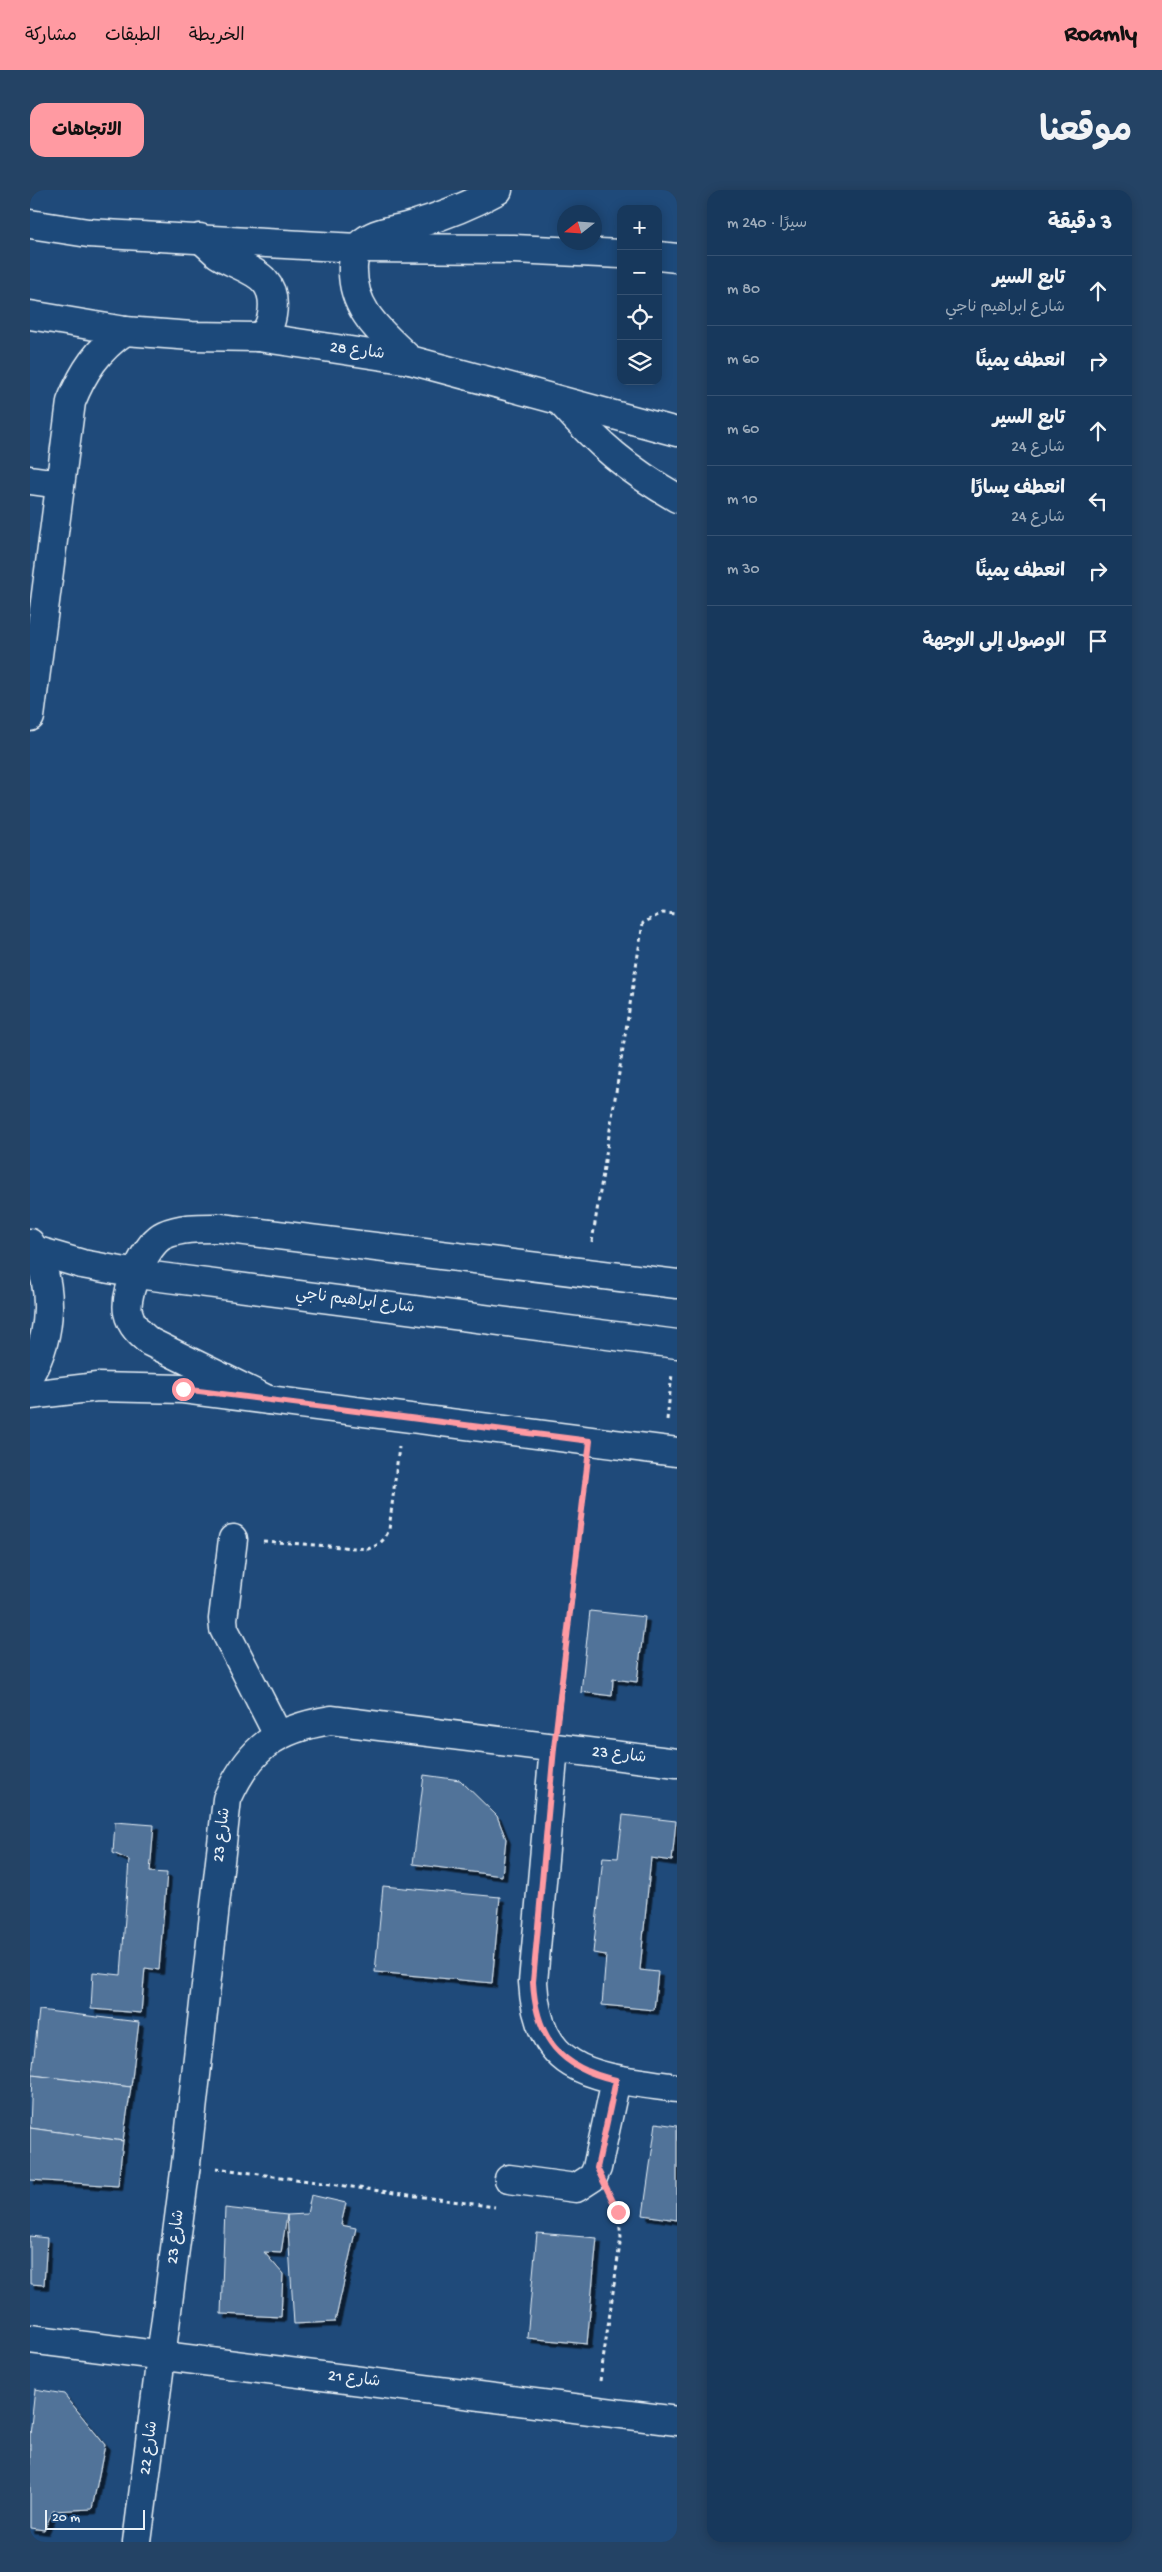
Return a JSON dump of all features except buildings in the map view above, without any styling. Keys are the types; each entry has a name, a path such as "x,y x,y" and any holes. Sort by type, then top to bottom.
{"street":[{"path":"410,360 373,326 363,312 353,281 354,256 357,248 371,236 450,213 498,190"},
{"path":"30,224 88,233 357,248 514,249 617,254"},
{"path":"200,238 218,253 255,272 268,286 272,299 270,323 266,334 258,337"},
{"path":"662,256 677,258"},
{"name":"شارع 28","path":"30,315 125,331 192,336 258,337 410,360 677,432"},
{"path":"30,717 66,425 79,381 91,361 107,343 125,331"},
{"path":"562,402 587,431 615,458 645,480 677,498"},
{"path":"30,480 59,484"},
{"path":"268,1400 150,1342 132,1324 128,1312 128,1298 152,1243 164,1235 193,1228 222,1228 677,1284"},
{"path":"30,1374 44,1343 48,1312 45,1280 32,1247"},
{"name":"شارع ابراهيم ناجي","path":"32,1247 82,1264 137,1274 676,1344"},
{"path":"30,1395 97,1387 183,1389 670,1451"},
{"path":"233,1539 223,1619 224,1629 278,1735"},
{"name":"شارع 23","path":"162,2355 186,2164 227,1799 238,1774 256,1752 278,1735 304,1724 331,1720 677,1763"},
{"path":"554,1748 533,1982 534,2006 541,2028 554,2048 572,2064 593,2075 677,2088"},
{"path":"509,2179 576,2188 593,2177 597,2168 616,2080"},
{"name":"شارع 21","path":"30,2339 677,2421"},
{"name":"شارع 22","path":"137,2542 162,2355"}],"path":[{"path":"587,1272 643,922 662,913 677,914"},
{"path":"670,1451 676,1344"},
{"path":"233,1539 368,1549 377,1546 385,1539 389,1530 402,1417"},
{"path":"554,1748 590,1441"},
{"path":"186,2164 499,2206"},
{"path":"596,2411 621,2237 618,2212 597,2168"}],"route":[{"path":"183,1389 590,1441 554,1748 533,1982 534,2006 541,2028 554,2048 572,2064 593,2075 616,2080 597,2168 618,2212"}]}
